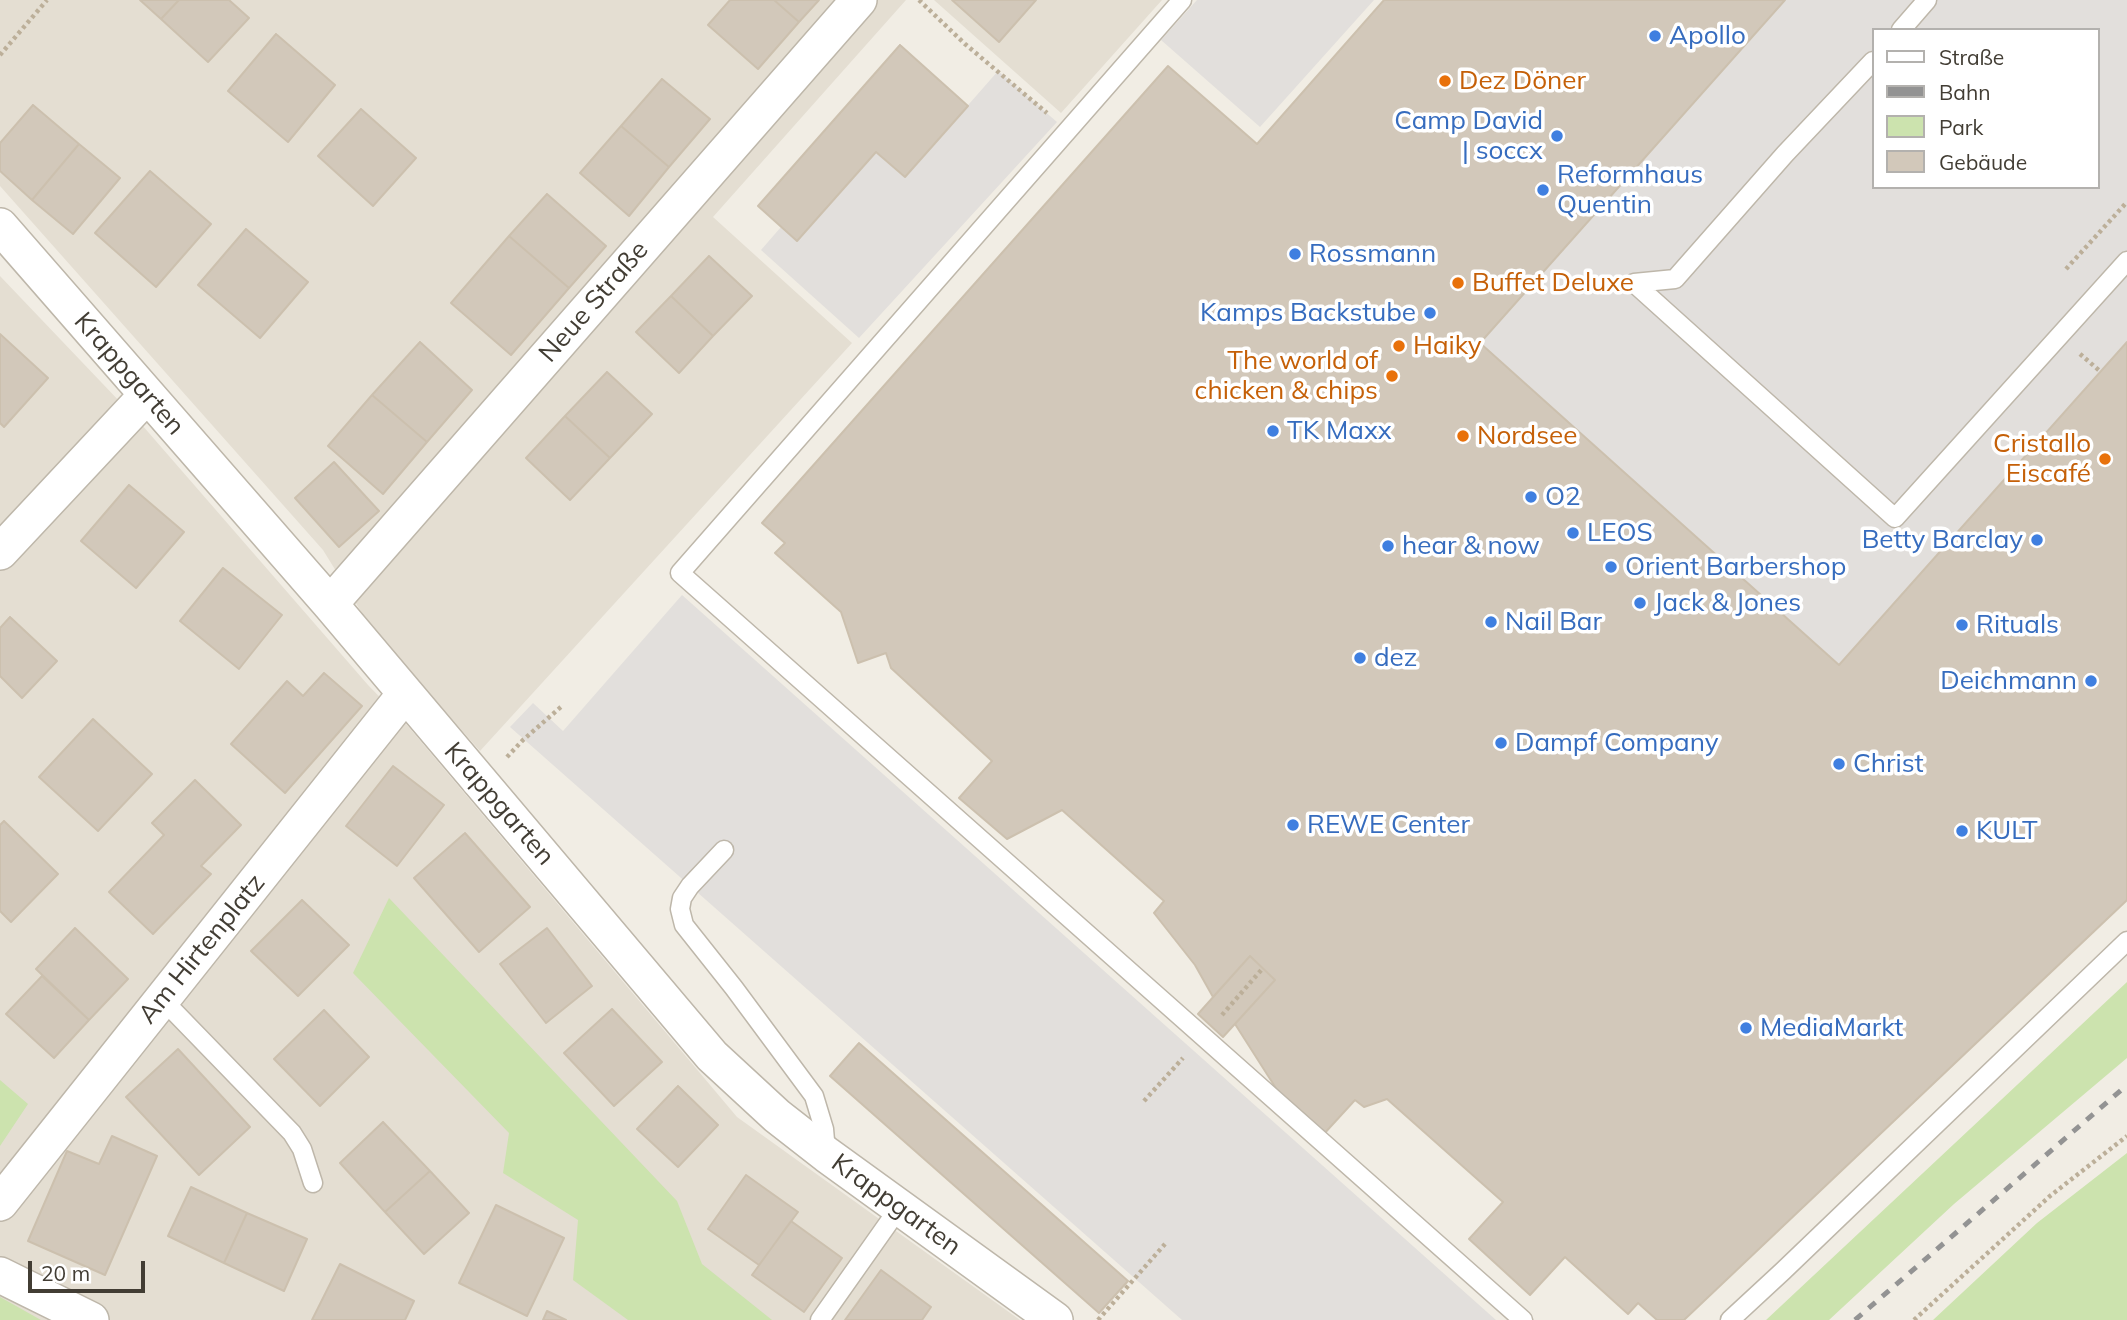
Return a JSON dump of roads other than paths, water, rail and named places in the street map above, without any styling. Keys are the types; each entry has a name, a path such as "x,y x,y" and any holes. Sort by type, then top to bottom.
{"street":[{"name":"Neue Straße","path":"330,604 859,0"},
{"name":"Krappgarten","path":"0,226 330,604 712,1056 777,1116 827,1155 1055,1320"},
{"path":"0,552 147,395"},
{"name":"Am Hirtenplatz","path":"0,1203 405,694"},
{"path":"0,1275 91,1320"}],"lane":[{"path":"1182,0 680,573 1523,1320"},
{"path":"1903,28 1927,0"},
{"path":"1871,63 1785,154 1675,279 1634,283 1895,518 2127,261"},
{"path":"724,850 682,898 680,909 684,925 814,1096 824,1129 827,1155"},
{"path":"1730,1320 2127,941"},
{"path":"162,999 292,1133 302,1149 313,1183"},
{"path":"820,1320 899,1208"}],"railway":[{"path":"1855,1320 2127,1085"}],"place":[{"name":"Apollo","path":"1655,36"},
{"name":"Dez Döner","path":"1445,81"},
{"name":"Camp David | soccx","path":"1557,136"},
{"name":"Reformhaus Quentin","path":"1543,190"},
{"name":"Rossmann","path":"1295,254"},
{"name":"Buffet Deluxe","path":"1458,283"},
{"name":"Kamps Backstube","path":"1430,313"},
{"name":"Haiky","path":"1399,346"},
{"name":"The world of chicken & chips","path":"1392,376"},
{"name":"TK Maxx","path":"1273,431"},
{"name":"Nordsee","path":"1463,436"},
{"name":"Cristallo Eiscafé","path":"2105,459"},
{"name":"O2","path":"1531,497"},
{"name":"LEOS","path":"1573,533"},
{"name":"Betty Barclay","path":"2037,540"},
{"name":"hear & now","path":"1388,546"},
{"name":"Orient Barbershop","path":"1611,567"},
{"name":"Jack & Jones","path":"1640,603"},
{"name":"Nail Bar","path":"1491,622"},
{"name":"Rituals","path":"1962,625"},
{"name":"dez","path":"1360,658"},
{"name":"Deichmann","path":"2091,681"},
{"name":"Dampf Company","path":"1501,743"},
{"name":"Christ","path":"1839,764"},
{"name":"REWE Center","path":"1293,825"},
{"name":"KULT","path":"1962,831"},
{"name":"MediaMarkt","path":"1746,1028"}]}
